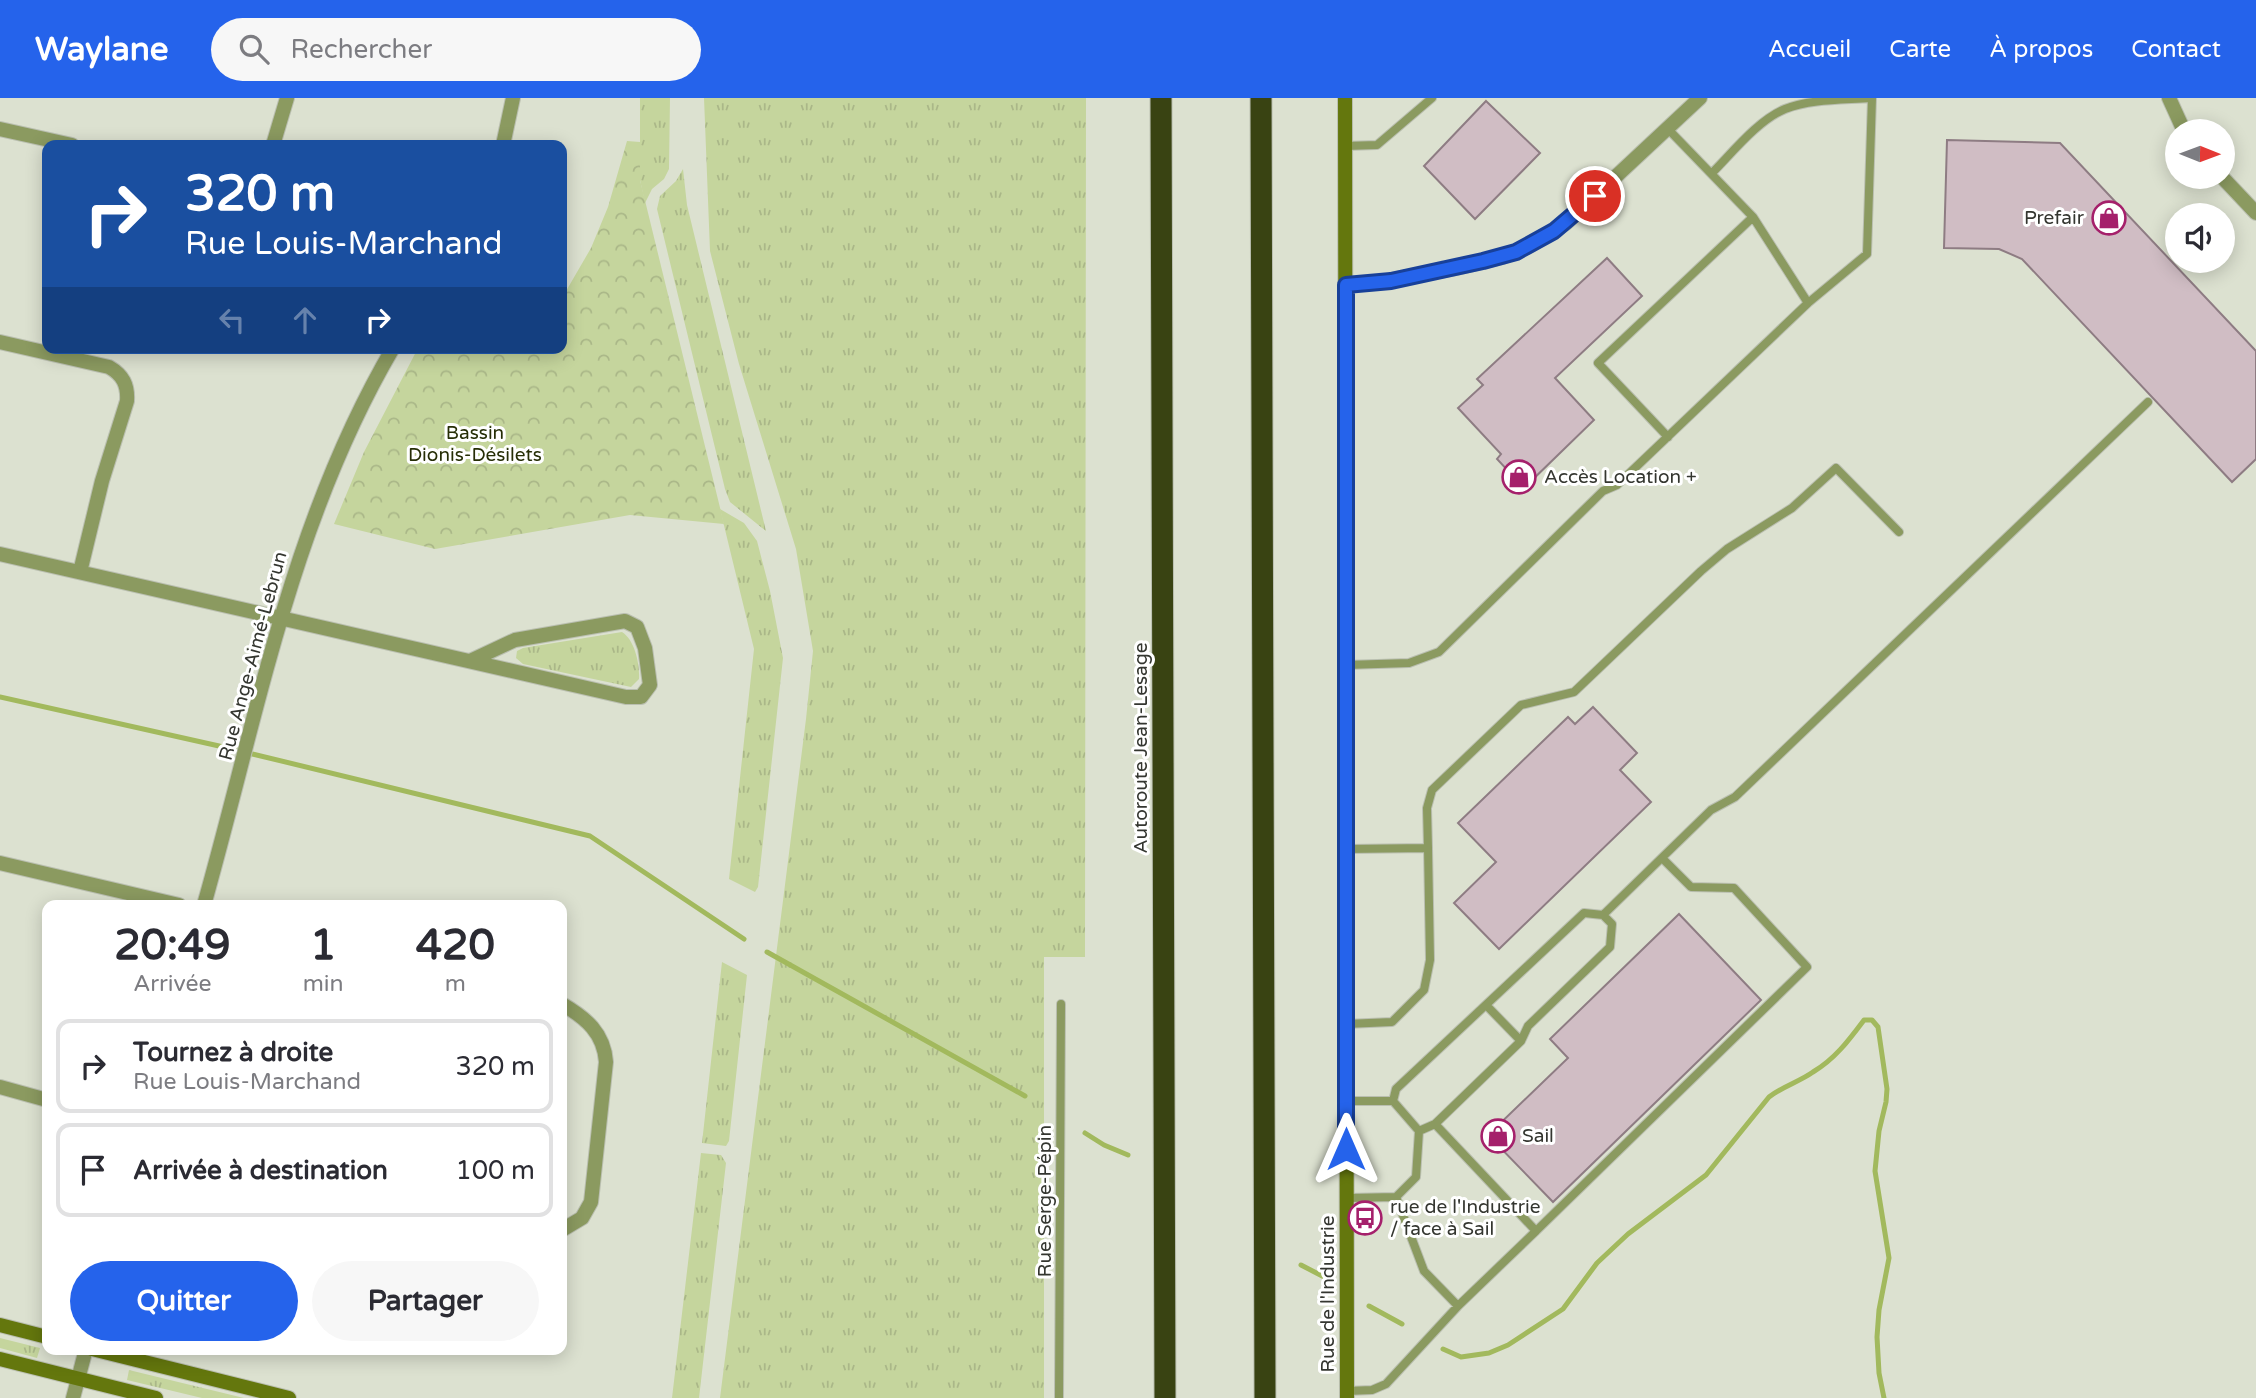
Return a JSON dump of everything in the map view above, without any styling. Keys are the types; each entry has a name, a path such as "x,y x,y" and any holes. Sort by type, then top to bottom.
{"highway":[{"name":"Autoroute Jean-Lesage","path":"1161,98 1166,1398"},
{"path":"1261,98 1265,1398"}],"street":[{"path":"274,140 287,98"},
{"path":"504,140 513,98"},
{"name":"Rue de l'Industrie","path":"1345,98 1348,1395"},
{"path":"1346,285 1376,283 1456,268 1502,257 1529,246 1566,223 1700,98"},
{"path":"2169,98 2178,119"},
{"path":"0,129 50,140"},
{"path":"2233,189 2256,213"},
{"path":"0,342 42,352"},
{"path":"52,354 109,367 118,374 127,389 127,401 102,481 80,572"},
{"name":"Rue Ange-Aimé-Lebrun","path":"205,900 280,618 302,548 360,409 390,354"},
{"path":"0,554 280,618 470,661 634,698 644,695 650,685 641,635 634,624 625,621 515,640 470,661"},
{"path":"0,863 158,900"},
{"path":"567,1007 594,1028 601,1041 606,1062 590,1202 586,1213 578,1222 567,1228"},
{"path":"0,1087 42,1099"},
{"path":"0,1325 42,1336"},
{"path":"73,1398 84,1355"},
{"path":"116,1355 289,1398"},
{"path":"0,1359 156,1398"}],"lane":[{"path":"1345,146 1377,145 1432,98"},
{"path":"1346,665 1409,663 1439,652 1604,491 1616,485 1808,303 1867,254 1871,98 1807,103 1786,108 1768,118 1712,173"},
{"path":"1667,128 1752,217 1808,303"},
{"path":"1668,437 1598,363 1752,217"},
{"path":"1603,915 1711,810 1735,797 2148,402"},
{"path":"1346,1024 1392,1022 1424,990 1430,960 1427,807 1432,790 1521,705 1574,692 1701,571 1727,549 1792,508 1836,468 1899,532"},
{"path":"1346,849 1428,848"},
{"path":"1348,1395 1386,1384 1458,1306 1807,967 1734,887 1691,887 1661,858"},
{"path":"1392,1101 1396,1090 1584,913 1603,915 1612,924 1610,947 1528,1026 1521,1041 1435,1124 1419,1131"},
{"name":"Rue Serge-Pépin","path":"1059,1398 1061,1004"},
{"path":"1486,1005 1521,1041"},
{"path":"1346,1101 1392,1101 1419,1131 1416,1177 1396,1197 1347,1198"},
{"path":"1435,1124 1536,1231"},
{"path":"1396,1197 1424,1270 1458,1306"}],"green space":[{"path":"640,98 670,98 669,169 664,179 652,189 645,203 640,180"},
{"path":"704,98 1086,98 1085,957 1044,957 1044,1398 720,1398 813,651 796,549 739,364 710,251"},
{"name":"Bassin Dionis-Désilets","path":"627,141 640,142 640,180 724,524 630,515 435,549 334,524 364,452 415,354 567,354 567,289 591,248 608,207"},
{"path":"683,169 687,205 766,531 730,502 725,489 657,209 660,196 676,181"},
{"path":"720,509 744,523 757,541 783,658 758,887 755,892 729,879 754,649"},
{"path":"622,632 633,647 639,667 639,679 631,687 523,664 516,658 517,651 523,648"},
{"path":"722,962 747,975 729,1141 726,1146 702,1143"},
{"path":"701,1153 721,1155 726,1163 699,1398 672,1398"},
{"path":"0,1338 40,1348 37,1358 0,1348"},
{"path":"129,1370 244,1398 202,1398 127,1380"}],"building":[{"path":"1486,101 1540,153 1475,219 1424,166"},
{"path":"1947,140 2060,143 2165,254 2165,273 2182,273 2256,351 2256,459 2232,482 2022,259 1999,249 1944,248"},
{"path":"1607,258 1642,296 1555,378 1594,420 1524,488 1497,459 1501,454 1458,408 1483,385 1477,379"},
{"path":"1593,707 1637,753 1620,770 1651,802 1499,949 1454,903 1496,862 1458,823 1568,717 1575,724"},
{"path":"1679,914 1761,1000 1553,1202 1488,1135 1568,1058 1550,1039"}],"waterway":[{"path":"0,697 228,748 590,836 744,939"},
{"path":"767,952 1025,1096"},
{"path":"1443,1349 1461,1357 1489,1353 1508,1345 1563,1309 1597,1263 1628,1234 1706,1175 1769,1097 1821,1067 1841,1049 1864,1020 1872,1020 1878,1027 1887,1089 1875,1171 1889,1258 1877,1337 1879,1373 1884,1398"},
{"path":"1085,1133 1128,1155"},
{"path":"1301,1265 1328,1279"},
{"path":"1369,1306 1402,1324"}],"place":[{"name":"Prefair","path":"2109,218"},
{"name":"Accès Location +","path":"1519,477"},
{"name":"Sail","path":"1498,1136"},
{"name":"rue de l'Industrie / face à Sail","path":"1365,1218"}],"route":[{"path":"1346,1149 1346,285 1391,281 1516,252 1566,223 1595,196"}]}
